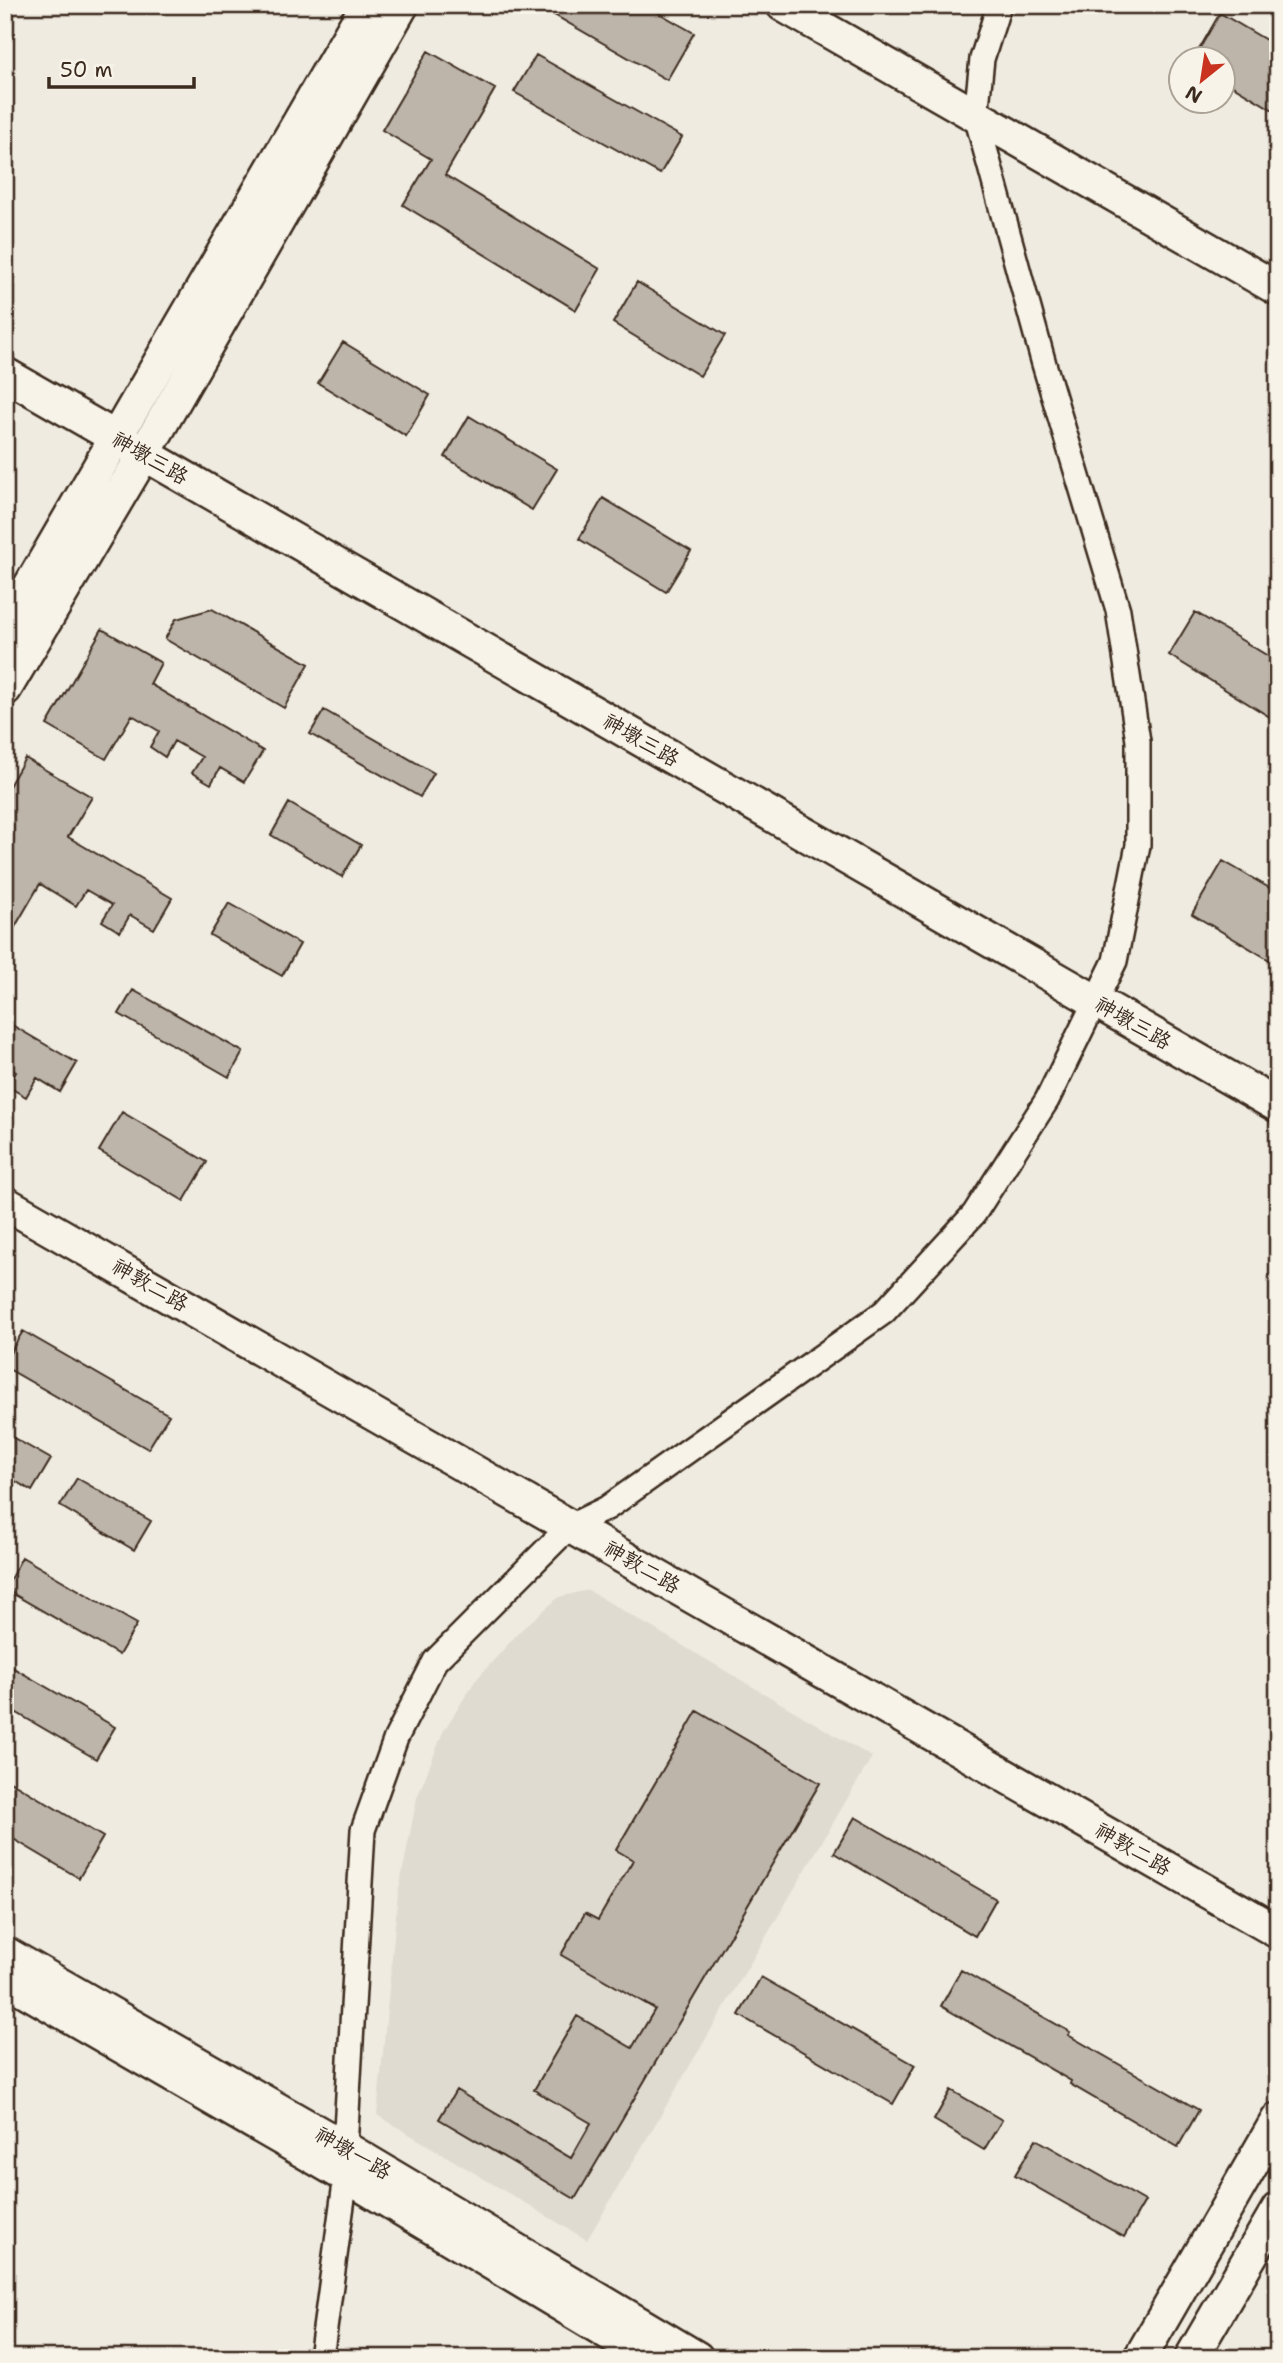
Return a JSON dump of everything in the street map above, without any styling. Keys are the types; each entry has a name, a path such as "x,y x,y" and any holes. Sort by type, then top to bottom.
{"street":[{"path":"5,689 130,447 367,5"},
{"path":"5,629 130,447 402,5"},
{"path":"783,5 1278,289"},
{"path":"321,2358 346,2162 363,1830 396,1738 435,1661 570,1526 607,1508 884,1312 974,1214 1046,1100 1115,961 1139,845 1138,741 1118,610 1044,364 976,116 982,59 999,5"},
{"name":"神墩三路","path":"5,374 1278,1106"},
{"name":"神敦二路","path":"5,1202 1278,1931"},
{"name":"神墩一路","path":"5,1953 346,2162 650,2358"},
{"name":"神墩一路","path":"5,1979 346,2162 697,2358"},
{"path":"1140,2358 1278,2119"},
{"path":"1191,2358 1278,2209"}],"shaded area":[{"path":"588,1590 872,1757 587,2240 377,2115 398,1894 417,1798 443,1732 475,1681 521,1630 559,1597"}],"building":[{"path":"537,5 645,5 694,33 667,80"},
{"path":"1220,13 1278,47 1278,113 1238,89 1238,46 1201,46"},
{"path":"428,51 495,89 445,175 600,269 576,310 403,205 431,159 382,130"},
{"path":"536,55 682,137 660,174 514,92"},
{"path":"637,282 725,335 700,376 613,323"},
{"path":"343,342 430,395 406,436 318,383"},
{"path":"469,416 557,469 532,510 445,457"},
{"path":"603,498 691,551 666,592 579,539"},
{"path":"212,609 309,664 284,708 165,639 176,619"},
{"path":"1195,612 1278,662 1278,722 1169,655"},
{"path":"102,629 161,663 150,684 263,751 244,782 220,768 211,784 192,773 202,757 174,741 165,757 150,747 159,731 132,715 106,759 47,725"},
{"path":"324,710 434,773 420,797 310,734"},
{"path":"25,758 92,797 68,837 172,898 154,929 130,915 120,932 102,921 112,905 86,890 76,906 40,884 5,944 5,793"},
{"path":"289,803 361,845 342,877 271,835"},
{"path":"1223,861 1278,893 1278,965 1192,914"},
{"path":"229,903 300,944 282,976 210,935"},
{"path":"133,990 243,1052 229,1077 119,1014"},
{"path":"5,1021 77,1063 60,1092 37,1078 26,1097 7,1086 16,1072 5,1066"},
{"path":"122,1112 207,1162 184,1201 99,1151"},
{"path":"23,1331 169,1415 148,1449 5,1367 5,1361"},
{"path":"5,1433 51,1459 32,1491 5,1475"},
{"path":"77,1478 151,1521 134,1550 60,1506"},
{"path":"22,1557 137,1624 119,1655 5,1589"},
{"path":"5,1663 115,1727 96,1759 5,1706"},
{"path":"697,1711 820,1783 575,2199 439,2119 456,2090 571,2158 591,2123 534,2090 577,2016 632,2048 655,2009 561,1955 585,1913 598,1920 633,1860 616,1850"},
{"path":"5,1778 103,1837 79,1878 5,1834"},
{"path":"855,1817 996,1899 975,1936 834,1853"},
{"path":"961,1970 1199,2110 1178,2147 941,2006"},
{"path":"761,1977 915,2065 893,2104 739,2015"},
{"path":"951,2090 1002,2120 984,2150 934,2120"},
{"path":"1036,2139 1145,2201 1124,2237 1015,2175"}]}
